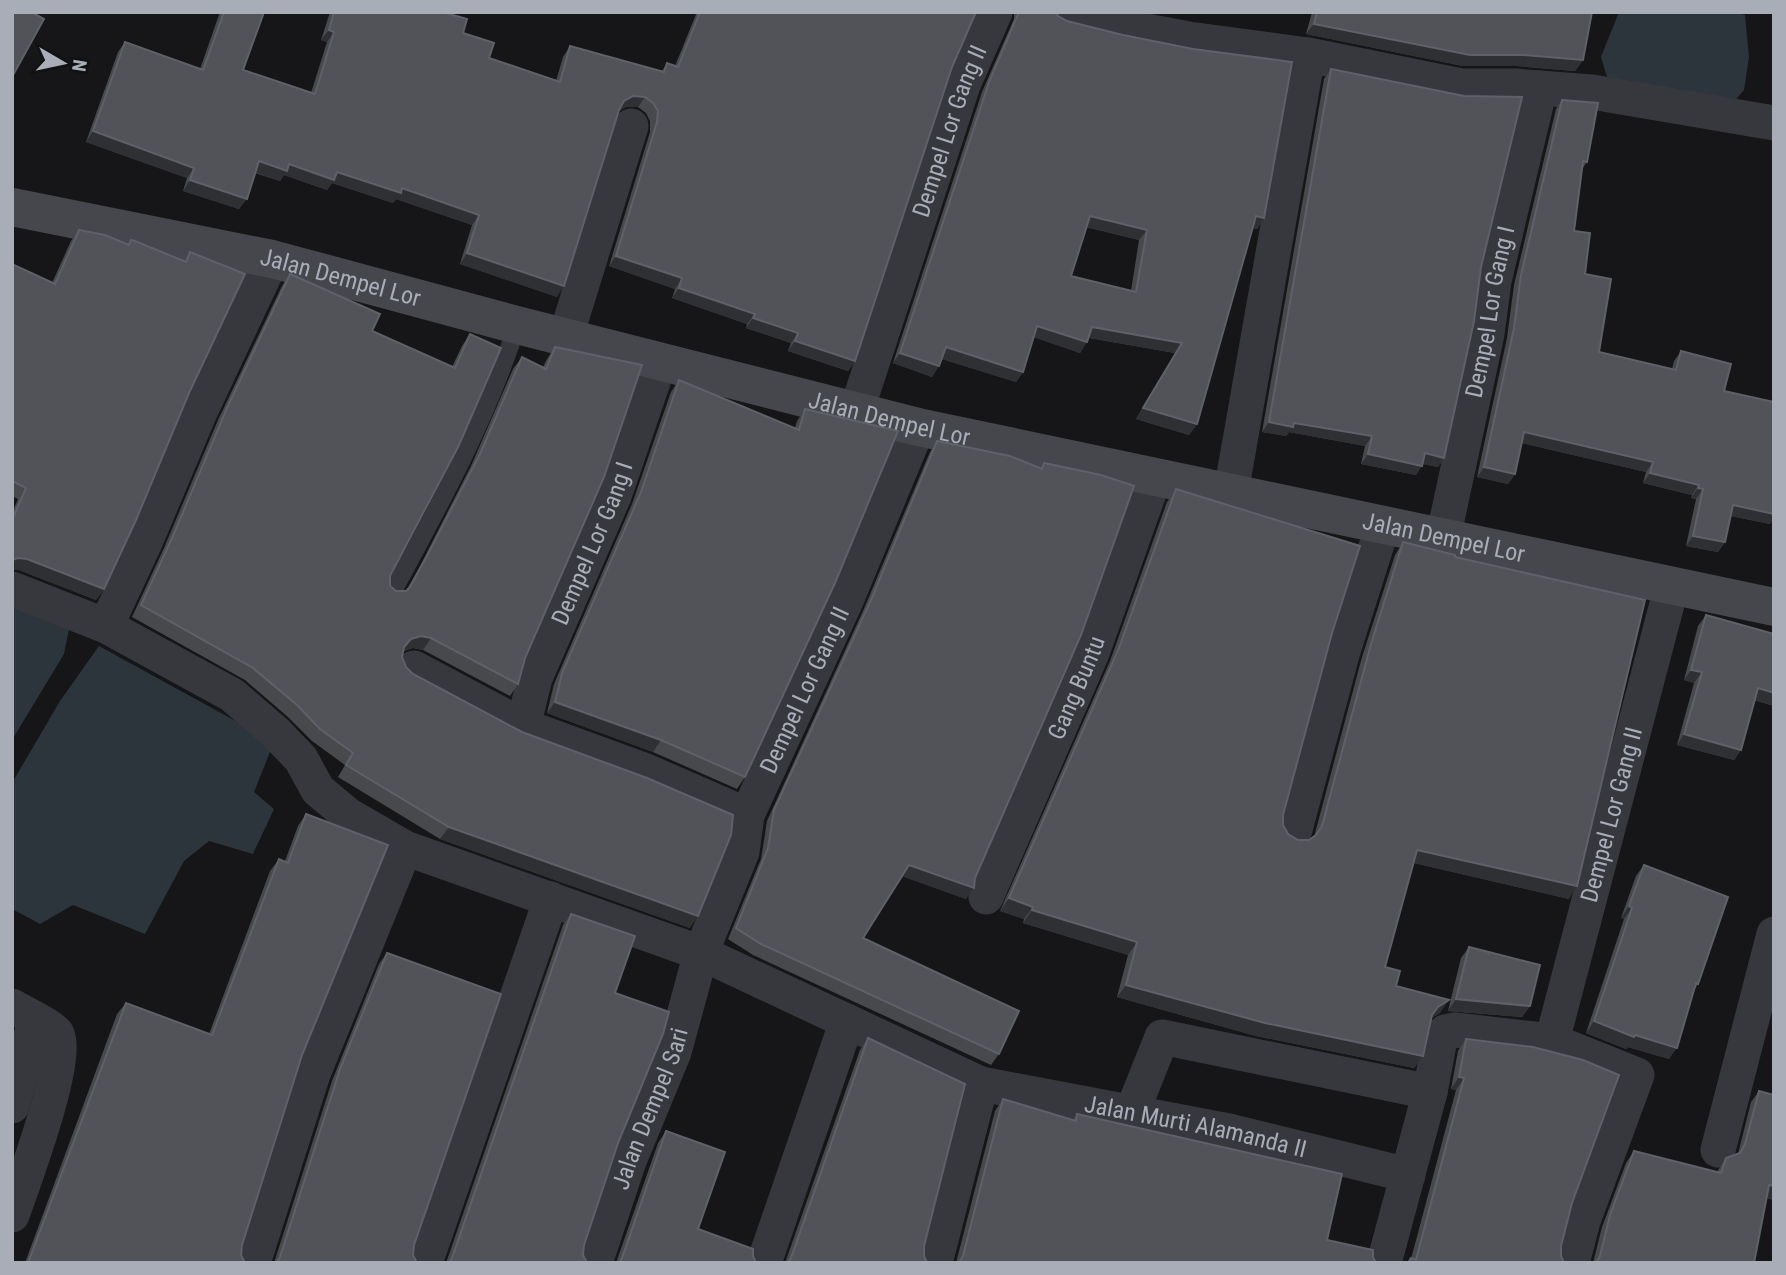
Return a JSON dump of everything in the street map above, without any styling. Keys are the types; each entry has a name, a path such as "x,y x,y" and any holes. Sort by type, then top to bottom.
{"street":[{"name":"Dempel Lor Gang II","path":"856,412 963,85 995,12"},
{"path":"1065,12 1119,26 1189,39 1308,55 1461,86 1516,86 1591,92 1774,123"},
{"path":"1231,492 1308,55"},
{"name":"Dempel Lor Gang I","path":"1443,538 1487,334 1494,281 1540,88"},
{"path":"566,336 631,126"},
{"name":"Jalan Dempel Lor","path":"13,209 272,259 918,428 1774,607"},
{"path":"106,626 146,540 200,411 272,259"},
{"name":"Dempel Lor Gang I","path":"523,726 535,678 614,496 660,360"},
{"name":"Dempel Lor Gang II","path":"701,953 742,852 747,815 845,603 918,428"},
{"name":"Gang Buntu","path":"986,897 1092,653 1155,476"},
{"path":"1294,833 1343,651 1383,525"},
{"name":"Dempel Lor Gang II","path":"1552,1041 1672,585"},
{"name":"Jalan Murti Alamanda II","path":"12,589 106,626 232,695 275,732 301,759 318,790 348,815 405,848 701,953 981,1084 1229,1131 1408,1175"},
{"path":"414,668 523,726 646,771 747,815"},
{"path":"253,1263 313,1074 405,848"},
{"path":"425,1263 551,899"},
{"path":"1718,1150 1774,934"},
{"name":"Jalan Dempel Sari","path":"595,1263 629,1161 674,1052 701,953"},
{"path":"12,1106 23,1013 48,1024 57,1034 60,1049 46,1114 12,1215"},
{"path":"764,1263 846,1021"},
{"path":"1384,1263 1430,1092 1440,1040 1446,1032 1455,1030 1552,1041 1637,1076 1583,1221 1572,1263"},
{"path":"1132,1112 1162,1037 1430,1092"},
{"path":"935,1263 981,1084"}],"lane":[{"path":"392,593 443,498 503,369 517,325"}],"shaded area":[{"path":"1619,12 1734,12 1745,15 1749,57 1744,90 1732,104 1607,77 1601,57"},
{"path":"12,598 70,624 64,654 12,740"},
{"path":"99,646 274,742 254,792 274,809 253,854 209,841 184,861 145,934 73,905 40,924 12,909 12,783 60,701"}],"building":[{"path":"12,12 31,12 44,19 12,77"},
{"path":"224,12 264,12 243,70 315,94 334,32 329,30 334,12 442,12 467,19 463,33 494,43 489,58 560,82 570,46 664,72 667,63 678,67 700,12 976,12 952,67 855,361 795,341 798,333 753,318 755,314 679,288 682,278 616,256 657,122 658,111 645,97 633,96 624,101 619,110 564,286 467,253 479,215 402,188 401,193 337,172 334,180 289,164 287,171 259,161 247,199 190,180 194,168 93,131 125,42 203,70"},
{"path":"1019,12 1056,12 1067,21 1123,35 1193,49 1292,62 1264,218 1256,216 1197,424 1143,408 1182,343 1092,327 1087,342 1037,326 1023,372 946,347 939,366 900,353 989,82","holes":["1090,216 1147,230 1136,292 1071,276"]},
{"path":"1317,12 1592,12 1583,60 1524,55 1470,55 1314,24"},
{"path":"1331,69 1464,96 1522,97 1481,267 1474,321 1444,458 1425,453 1422,466 1368,454 1372,436 1294,423 1293,427 1269,422"},
{"path":"1562,100 1598,103 1587,162 1583,161 1574,231 1590,233 1585,274 1611,279 1599,352 1676,370 1681,351 1731,364 1724,391 1774,402 1774,514 1733,505 1725,542 1693,536 1703,489 1698,488 1699,485 1650,473 1653,462 1524,432 1515,474 1484,467 1514,328 1521,275"},
{"path":"79,230 105,235 129,245 131,240 135,241 186,262 190,252 245,274 189,393 104,589 27,559 12,560 12,520 26,488 12,481 12,264 55,284"},
{"path":"290,274 380,314 372,331 455,368 470,334 501,348 459,445 390,576 390,586 396,591 406,591 410,587 428,554 480,454 522,357 546,369 555,347 642,365 604,477 525,658 518,684 431,638 421,636 411,639 404,647 402,657 413,674 522,732 647,778 733,815 731,835 698,916 449,827 346,765 353,753 320,729 297,705 253,668 141,605 227,408"},
{"path":"679,380 799,430 805,409 898,431 835,583 745,777 661,740 555,702 562,673 641,492"},
{"path":"937,441 1010,456 1042,469 1044,463 1101,475 1134,486 1081,635 975,878 974,888 909,865 863,938 1019,1011 999,1054 761,944 736,928 768,848 774,810 871,600"},
{"path":"1176,489 1360,546 1332,633 1283,815 1283,825 1288,834 1298,840 1309,840 1322,826 1371,644 1403,542 1455,557 1645,600 1577,886 1417,850 1385,967 1400,971 1396,986 1449,1000 1432,1015 1423,1056 1265,1023 1126,985 1137,942 1032,910 1033,907 1009,898 1119,648"},
{"path":"1706,615 1774,634 1774,693 1758,688 1741,750 1684,734 1702,672 1691,670"},
{"path":"306,814 388,845 302,1055 242,1245 241,1255 245,1263 28,1263 126,1003 212,1035 279,859 288,863"},
{"path":"1644,865 1728,897 1698,984 1696,983 1677,1048 1635,1035 1634,1037 1594,1021"},
{"path":"571,914 635,936 615,993 669,1012 663,1034 618,1143 584,1245 583,1255 587,1263 449,1263 452,1258"},
{"path":"1469,947 1540,965 1530,1006 1456,999"},
{"path":"387,953 501,994 414,1245 413,1255 417,1263 277,1263 340,1069"},
{"path":"868,1038 965,1084 924,1246 927,1263 788,1263 791,1258"},
{"path":"1466,1039 1533,1047 1583,1060 1619,1075 1572,1203 1561,1246 1564,1263 1408,1263 1411,1258 1416,1260 1464,1078 1459,1077"},
{"path":"1759,1091 1774,1095 1774,1186 1769,1185 1754,1263 1596,1263 1610,1215 1634,1151 1721,1173 1726,1158 1740,1153 1745,1144"},
{"path":"1003,1099 1076,1121 1077,1114 1342,1174 1327,1240 1373,1250 1376,1263 959,1263"},
{"path":"666,1131 725,1152 698,1229 753,1249 756,1263 619,1263"}]}
